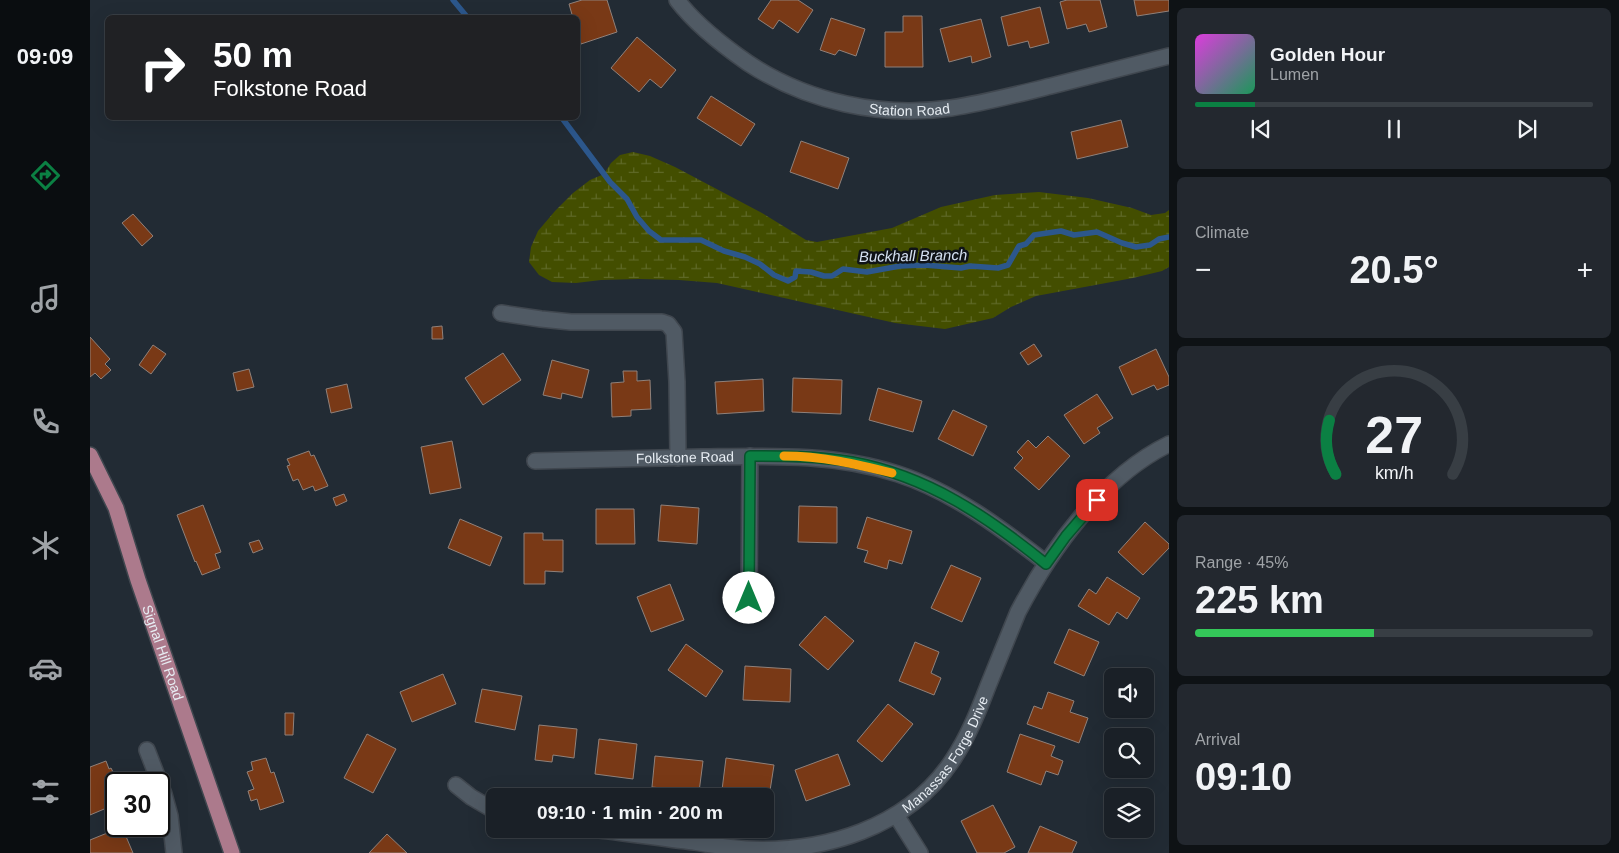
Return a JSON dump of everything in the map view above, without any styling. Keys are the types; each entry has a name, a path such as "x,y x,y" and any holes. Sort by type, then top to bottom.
{"main road":[{"name":"Signal Hill Road","path":"92,462 116,508 138,580 232,853"}],"street":[{"name":"Station Road","path":"677,0 687,13 710,34 733,53 764,73 806,92 832,101 862,107 910,110 949,108 988,102 1169,56"},
{"path":"500,313 541,320 571,322 662,322 668,324 674,332 678,458"},
{"name":"Manassas Forge Drive","path":"661,838 746,849 776,850 813,846 850,837 873,828 909,805 932,785 952,762 970,730 1018,612 1057,548 1086,511 1119,477 1169,444"},
{"path":"749,598 750,456"},
{"name":"Folkstone Road","path":"535,461 750,456 823,458 853,462 897,474 926,485 967,507 1008,533 1046,564"},
{"path":"147,750 164,794 170,816 174,853"},
{"path":"456,785 486,806"},
{"path":"896,815 920,853"}],"green space":[{"path":"633,152 650,156 675,167 762,213 806,240 817,242 892,228 941,207 995,195 1039,192 1088,198 1132,208 1151,215 1165,213 1169,210 1169,267 1162,271 1133,278 1036,296 1011,307 993,318 945,329 895,323 717,283 639,279 576,283 552,282 539,275 529,262 531,247 538,231 573,193 590,180 604,174 611,163 620,155"}],"building":[{"path":"582,0 607,0 617,32 581,44 580,15 572,15 569,4"},
{"path":"771,0 798,0 813,10 798,33 779,20 773,29 758,19"},
{"path":"1067,0 1100,0 1107,27 1089,32 1086,24 1067,29 1060,2"},
{"path":"1134,0 1169,0 1169,11 1137,16"},
{"path":"1040,7 1049,43 1030,48 1028,41 1008,46 1001,17"},
{"path":"903,16 922,16 923,67 885,67 885,32 903,32"},
{"path":"831,18 865,29 856,56 839,50 835,55 820,50"},
{"path":"981,19 991,57 972,63 971,56 949,62 940,29"},
{"path":"637,37 676,70 661,88 650,79 639,92 611,68"},
{"path":"711,96 755,124 741,146 697,118"},
{"path":"1121,120 1128,147 1077,159 1071,132"},
{"path":"801,141 849,158 838,189 790,172"},
{"path":"133,214 153,236 142,246 122,223"},
{"path":"442,326 443,339 432,339 432,327"},
{"path":"90,337 110,359 105,364 111,370 101,379 95,373 90,377"},
{"path":"1034,344 1042,356 1028,365 1020,353"},
{"path":"153,345 166,354 151,374 139,365"},
{"path":"1156,349 1169,377 1169,385 1157,390 1154,385 1132,395 1119,367"},
{"path":"503,353 521,380 483,405 465,378"},
{"path":"552,360 589,370 582,398 562,393 561,399 543,395"},
{"path":"249,369 254,387 237,391 233,373"},
{"path":"623,371 637,371 637,381 650,380 651,409 631,410 631,416 612,417 611,383 624,382"},
{"path":"793,378 842,380 841,414 792,412"},
{"path":"763,379 764,411 717,414 715,382"},
{"path":"347,384 352,408 331,413 326,389"},
{"path":"878,388 922,401 913,432 869,420"},
{"path":"1097,394 1113,418 1097,428 1100,433 1084,444 1064,415"},
{"path":"953,410 987,426 973,456 938,439"},
{"path":"1048,436 1070,456 1039,490 1014,468 1023,458 1017,452 1028,440 1036,448"},
{"path":"452,441 461,488 430,494 421,447"},
{"path":"309,451 311,456 314,455 328,486 315,491 313,486 303,490 298,479 293,481 287,466 290,465 287,459"},
{"path":"344,494 347,501 336,506 333,498"},
{"path":"203,505 221,552 215,554 220,568 202,575 177,515"},
{"path":"661,505 699,508 697,544 658,541"},
{"path":"799,506 837,507 837,543 798,542"},
{"path":"596,509 634,509 635,544 596,544"},
{"path":"867,517 912,531 902,564 889,560 887,569 864,562 868,551 857,548"},
{"path":"460,519 502,537 490,566 448,548"},
{"path":"1145,522 1169,544 1169,548 1143,575 1118,552"},
{"path":"524,533 543,533 543,540 563,540 563,572 545,571 545,584 524,584"},
{"path":"259,540 263,549 253,553 249,543"},
{"path":"951,565 981,578 962,622 931,608"},
{"path":"1107,577 1140,598 1127,619 1117,612 1109,625 1078,606 1089,589 1096,594"},
{"path":"670,584 684,620 651,632 637,597"},
{"path":"825,616 854,641 828,670 799,645"},
{"path":"1069,629 1099,642 1084,676 1054,663"},
{"path":"915,642 939,652 931,673 941,678 934,695 899,681"},
{"path":"686,644 723,671 706,697 668,670"},
{"path":"745,666 791,669 790,702 743,700"},
{"path":"443,674 456,704 412,722 400,692"},
{"path":"482,689 522,696 515,730 475,722"},
{"path":"1048,692 1074,701 1070,712 1088,718 1079,743 1027,724 1034,706 1042,709"},
{"path":"888,704 913,724 882,762 857,741"},
{"path":"285,713 294,713 293,735 285,735"},
{"path":"539,725 577,729 574,758 553,755 552,762 535,760"},
{"path":"367,734 396,749 373,793 344,778"},
{"path":"1020,734 1055,746 1051,756 1063,761 1058,775 1046,771 1041,785 1007,772"},
{"path":"599,739 637,744 633,779 595,774"},
{"path":"838,754 850,785 806,801 795,770"},
{"path":"655,756 703,761 700,788 652,787"},
{"path":"266,758 271,773 274,772 284,802 260,810 257,799 251,801 248,791 254,789 247,772 253,770 251,762"},
{"path":"726,758 774,765 770,788 722,788"},
{"path":"106,761 109,769 111,768 113,772 105,772 105,809 90,815 90,767"},
{"path":"993,805 1015,847 1004,853 977,853 961,821"},
{"path":"1040,826 1077,842 1072,853 1028,853"},
{"path":"105,834 105,837 126,837 133,853 90,853 90,840"},
{"path":"387,834 407,853 369,853"}],"waterway":[{"name":"Buckhall Branch","path":"453,0 466,15"},
{"name":"Buckhall Branch","path":"564,120 610,182 627,199 637,217 649,231 661,240 701,240 724,251 760,264 774,275 788,281 795,277 796,271 832,276 843,269 867,272 900,266 998,268 1008,265 1019,246 1026,244 1034,235 1061,231 1074,235 1097,232 1136,247 1150,245 1159,239 1169,237"}],"slow traffic":[{"path":"784,456 853,462 892,473"}],"route":[{"path":"749,598 750,456 823,458 853,462 897,474 926,485 967,507 1008,533 1046,564 1066,536 1097,500"}]}
